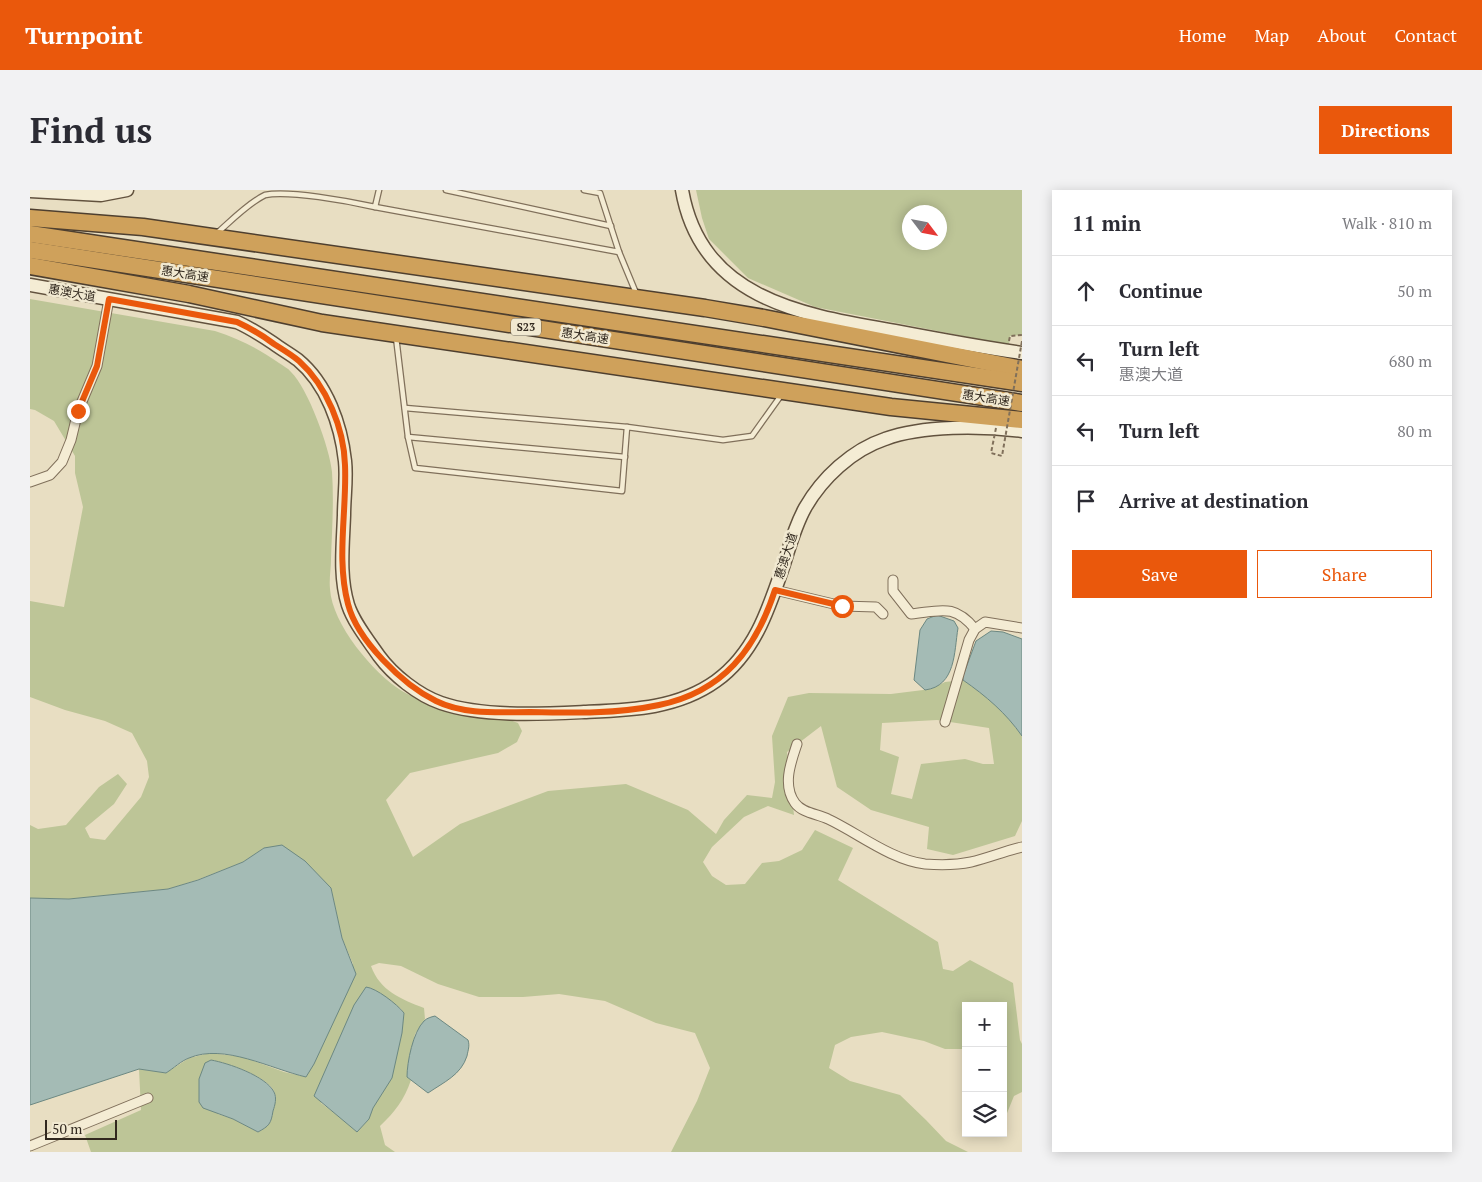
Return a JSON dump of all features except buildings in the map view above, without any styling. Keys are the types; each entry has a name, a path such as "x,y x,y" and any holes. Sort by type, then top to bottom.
{"highway":[{"path":"30,218 144,227 764,318 1022,369"},
{"name":"惠大高速","path":"30,234 1022,383"},
{"name":"惠大高速","path":"30,250 1022,403"},
{"path":"30,266 189,294 322,323 891,407 1022,420"}],"street":[{"path":"30,191 101,195 127,190"},
{"path":"682,190 687,213 704,249 716,263 752,292 776,303 821,317 1022,354"},
{"name":"惠澳大道","path":"30,285 237,322 251,328 299,361 323,391 334,412 342,442 346,465 343,574 348,606 358,625 384,662 411,686 437,702 468,710 563,713 636,710 678,701 714,683 741,659 760,628 795,529 806,506 832,473 848,459 879,441 908,433 996,428 1022,432"},
{"path":"30,482 50,475 62,462 71,440 78,411 97,366 109,299"},
{"path":"893,580 893,592 911,614 951,610 966,618 975,629"},
{"path":"775,590 842,606 876,607 882,614"},
{"path":"945,722 969,640 975,629 985,622 1022,628"},
{"path":"797,744 788,776 789,792 795,803 803,810 827,819 865,841 908,860 925,864 969,862 1022,847"},
{"path":"30,1146 148,1098"}],"lane":[{"path":"375,206 379,190"},
{"path":"446,190 611,226"},
{"path":"584,190 600,193 619,252 639,299"},
{"path":"212,237 265,195 274,192 301,192 619,252"},
{"path":"396,334 408,436 415,468 622,491 627,427"},
{"path":"405,408 627,427 723,440 752,436 784,392"},
{"path":"408,436 625,457"}],"path":[{"path":"996,428 991,453 1002,456 1022,341"}],"green space":[{"path":"696,190 1022,190 1022,335 1010,336 1009,345 815,307 748,278 709,239"},
{"path":"30,299 215,331 256,348 285,367 298,380 323,434 332,472 333,505 330,589 332,603 346,632 367,660 402,691 416,698 445,707 504,718 518,723 522,731 517,742 498,753 410,773 386,800 413,857 460,824 548,791 626,784 688,810 716,834 724,820 747,795 772,798 775,782 772,736 788,697 809,693 891,694 931,689 945,682 963,680 981,692 1009,718 1022,736 1022,821 1015,836 953,855 927,849 929,827 871,810 837,787 821,726 787,752 794,815 768,806 744,817 712,847 703,862 712,876 726,885 745,884 762,863 779,861 802,850 815,830 853,848 838,880 938,942 943,969 953,971 970,960 1013,983 1022,1044 1022,1092 1014,1096 1007,1113 1007,1002 962,1002 962,1049 945,1049 924,1041 882,1032 851,1037 835,1045 829,1068 850,1081 900,1095 946,1141 968,1152 671,1152 697,1101 710,1068 695,1033 656,1023 605,1001 559,994 523,997 479,997 438,984 401,966 379,963 371,966 380,982 392,993 424,1008 425,1019 415,1034 407,1077 411,1080 398,1105 380,1126 385,1145 395,1152 91,1152 85,1135 141,1110 139,1069 166,1073 189,1058 210,1053 243,1057 284,1072 306,1077 353,964 342,938 331,888 264,848 243,862 168,889 69,899 30,898 30,825 38,829 66,825 99,787 118,774 127,784 114,804 85,828 90,838 105,840 141,797 149,777 147,761 132,733 105,721 65,710 30,697 30,601 64,607 83,507 75,473 75,456 54,421 30,409","holes":["937,720 989,728 994,764 983,764 965,759 921,764 912,799 891,794 899,757 880,750 882,723","371,988 400,1008 404,1013 369,1119 357,1132 321,1103","211,1060 255,1075 270,1085 274,1091 275,1101 270,1122 267,1126 258,1132 233,1119 218,1114"]}],"water":[{"path":"937,615 954,621 958,628 954,657 952,667 943,682 925,690 914,680 920,630 927,619"},
{"path":"991,631 1003,632 1022,639 1022,736 995,705 963,680 976,641"},
{"path":"282,845 305,861 331,888 342,938 356,974 314,1064 306,1077 232,1055 203,1054 186,1059 166,1073 139,1069 30,1105 30,898 69,899 168,889 198,880 243,862 264,848"},
{"path":"366,987 386,997 404,1013 402,1033 392,1078 373,1108 369,1119 357,1132 314,1096 354,1005"},
{"path":"435,1016 468,1040 469,1046 467,1056 461,1068 451,1078 428,1093 407,1077 407,1071 411,1048 420,1026 428,1018"},
{"path":"211,1060 246,1071 270,1086 275,1094 275,1101 271,1119 267,1126 258,1132 233,1119 203,1108 199,1102 199,1079 205,1063"}],"route":[{"path":"78,411 97,366 109,299 237,322 251,328 299,361 323,391 334,412 342,442 346,465 343,574 348,606 358,625 384,662 417,690 437,702 452,706 468,710 491,712 563,713 636,710 678,701 714,683 741,659 760,628 775,590 842,606"}]}
